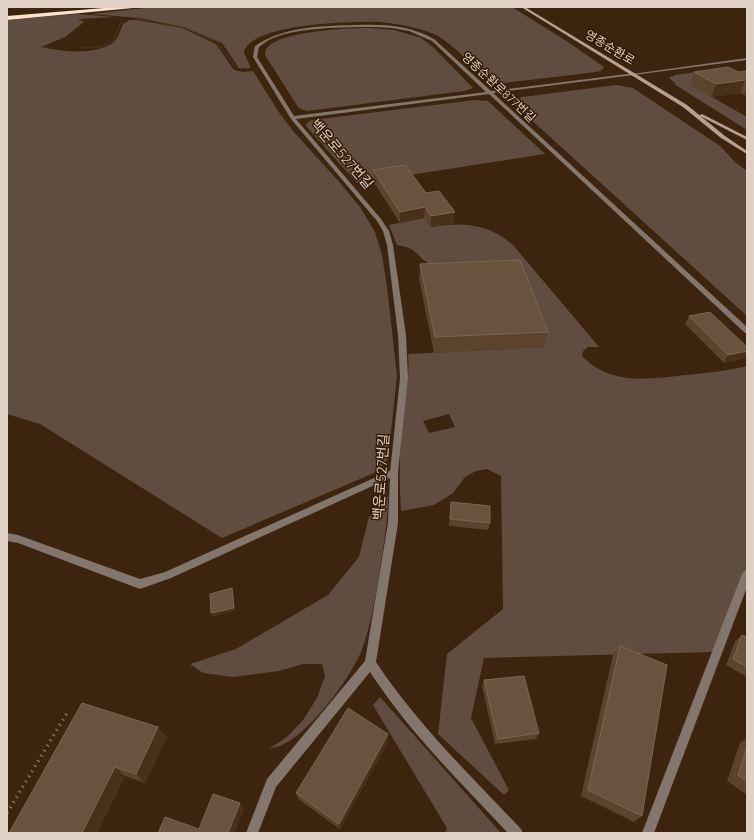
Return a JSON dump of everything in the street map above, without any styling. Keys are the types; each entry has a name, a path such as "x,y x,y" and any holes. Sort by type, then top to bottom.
{"highway":[{"path":"7,12 81,7"},
{"path":"7,18 133,7"}],"main road":[{"name":"영종순환로","path":"523,7 685,106 747,139"},
{"name":"영종순환로","path":"685,106 723,137 747,153"}],"street":[{"name":"영종순환로877번길","path":"293,118 254,57 254,51 260,43 286,32 344,26 375,25 397,27 422,34 437,42 747,331"},
{"path":"293,118 747,59"},
{"name":"백운로527번길","path":"293,118 371,209 386,231 390,245 402,335 404,378 394,472 393,523 370,663"},
{"path":"7,537 18,539 140,584 168,575 394,472"},
{"path":"648,833 747,574"},
{"path":"252,833 270,783 370,663 384,686 420,730 517,833"}],"path":[{"path":"82,48 104,45 113,40 119,24 125,17 119,17"},
{"path":"132,18 187,29 220,44 236,68 252,69"},
{"path":"7,813 67,713"}],"shaded area":[{"path":"154,7 512,7 568,42 604,67 601,71 596,72 495,84 489,81 447,42 434,34 421,29 380,22 350,22 305,26 264,35 250,43 244,53 251,68 239,68 222,43 184,27 140,18 90,14"},
{"path":"77,14 114,17 78,19 84,22 65,37 41,47 81,52 105,47 115,41 123,24 130,20 182,28 216,44 234,70 243,72 253,71 278,111 293,131 360,207 375,232 382,255 397,376 388,459 374,473 222,538 40,424 7,414 7,20"},
{"path":"369,28 394,30 421,38 434,48 473,88 464,91 307,111 298,107 265,55 268,47 277,41 292,36 327,30"},
{"path":"697,72 702,73 691,85 747,117 747,130 674,84 676,84 669,78 675,75"},
{"path":"617,85 633,88 720,146 736,163 747,171 747,316 515,105 513,101 522,97"},
{"path":"475,100 488,101 545,154 357,183 306,126 307,123 312,120"},
{"path":"424,218 431,227 442,225 474,226 494,232 504,238 513,245 599,347 588,347 583,351 582,356 593,366 605,372 618,376 644,379 709,373 747,366 747,568 713,652 484,658 471,718 509,790 504,795 438,734 447,654 503,609 501,476 487,469 476,471 465,477 453,493 434,505 401,511 400,453 408,378 408,354 544,347 421,258 413,250 397,245 389,225","holes":["449,414 455,427 429,433 423,421"]},
{"path":"388,496 385,536 376,595 370,624 361,652 348,676 319,715 297,736 284,744 269,749 288,736 303,720 317,698 325,676 322,664 303,664 279,671 233,677 203,673 190,664 236,649 328,595 359,557 369,517"},
{"path":"380,697 501,833 445,833 447,828 373,705"}],"building":[{"path":"728,67 738,72 747,71 747,81 716,84 694,72"},
{"path":"405,165 426,193 439,191 455,212 431,216 425,207 400,212 373,170"},
{"path":"520,260 548,332 435,337 420,264"},
{"path":"710,312 747,347 747,351 728,355 689,316"},
{"path":"451,502 490,506 490,523 450,519"},
{"path":"232,588 234,608 211,613 210,594"},
{"path":"742,635 747,637 747,667 733,659"},
{"path":"620,646 667,665 642,816 588,790"},
{"path":"524,676 539,733 498,739 484,680"},
{"path":"82,703 158,727 136,774 115,767 82,833 9,833"},
{"path":"348,708 388,734 339,824 296,793"},
{"path":"747,747 747,781 738,775"},
{"path":"213,794 240,803 228,833 158,833 165,817 199,829"}]}
